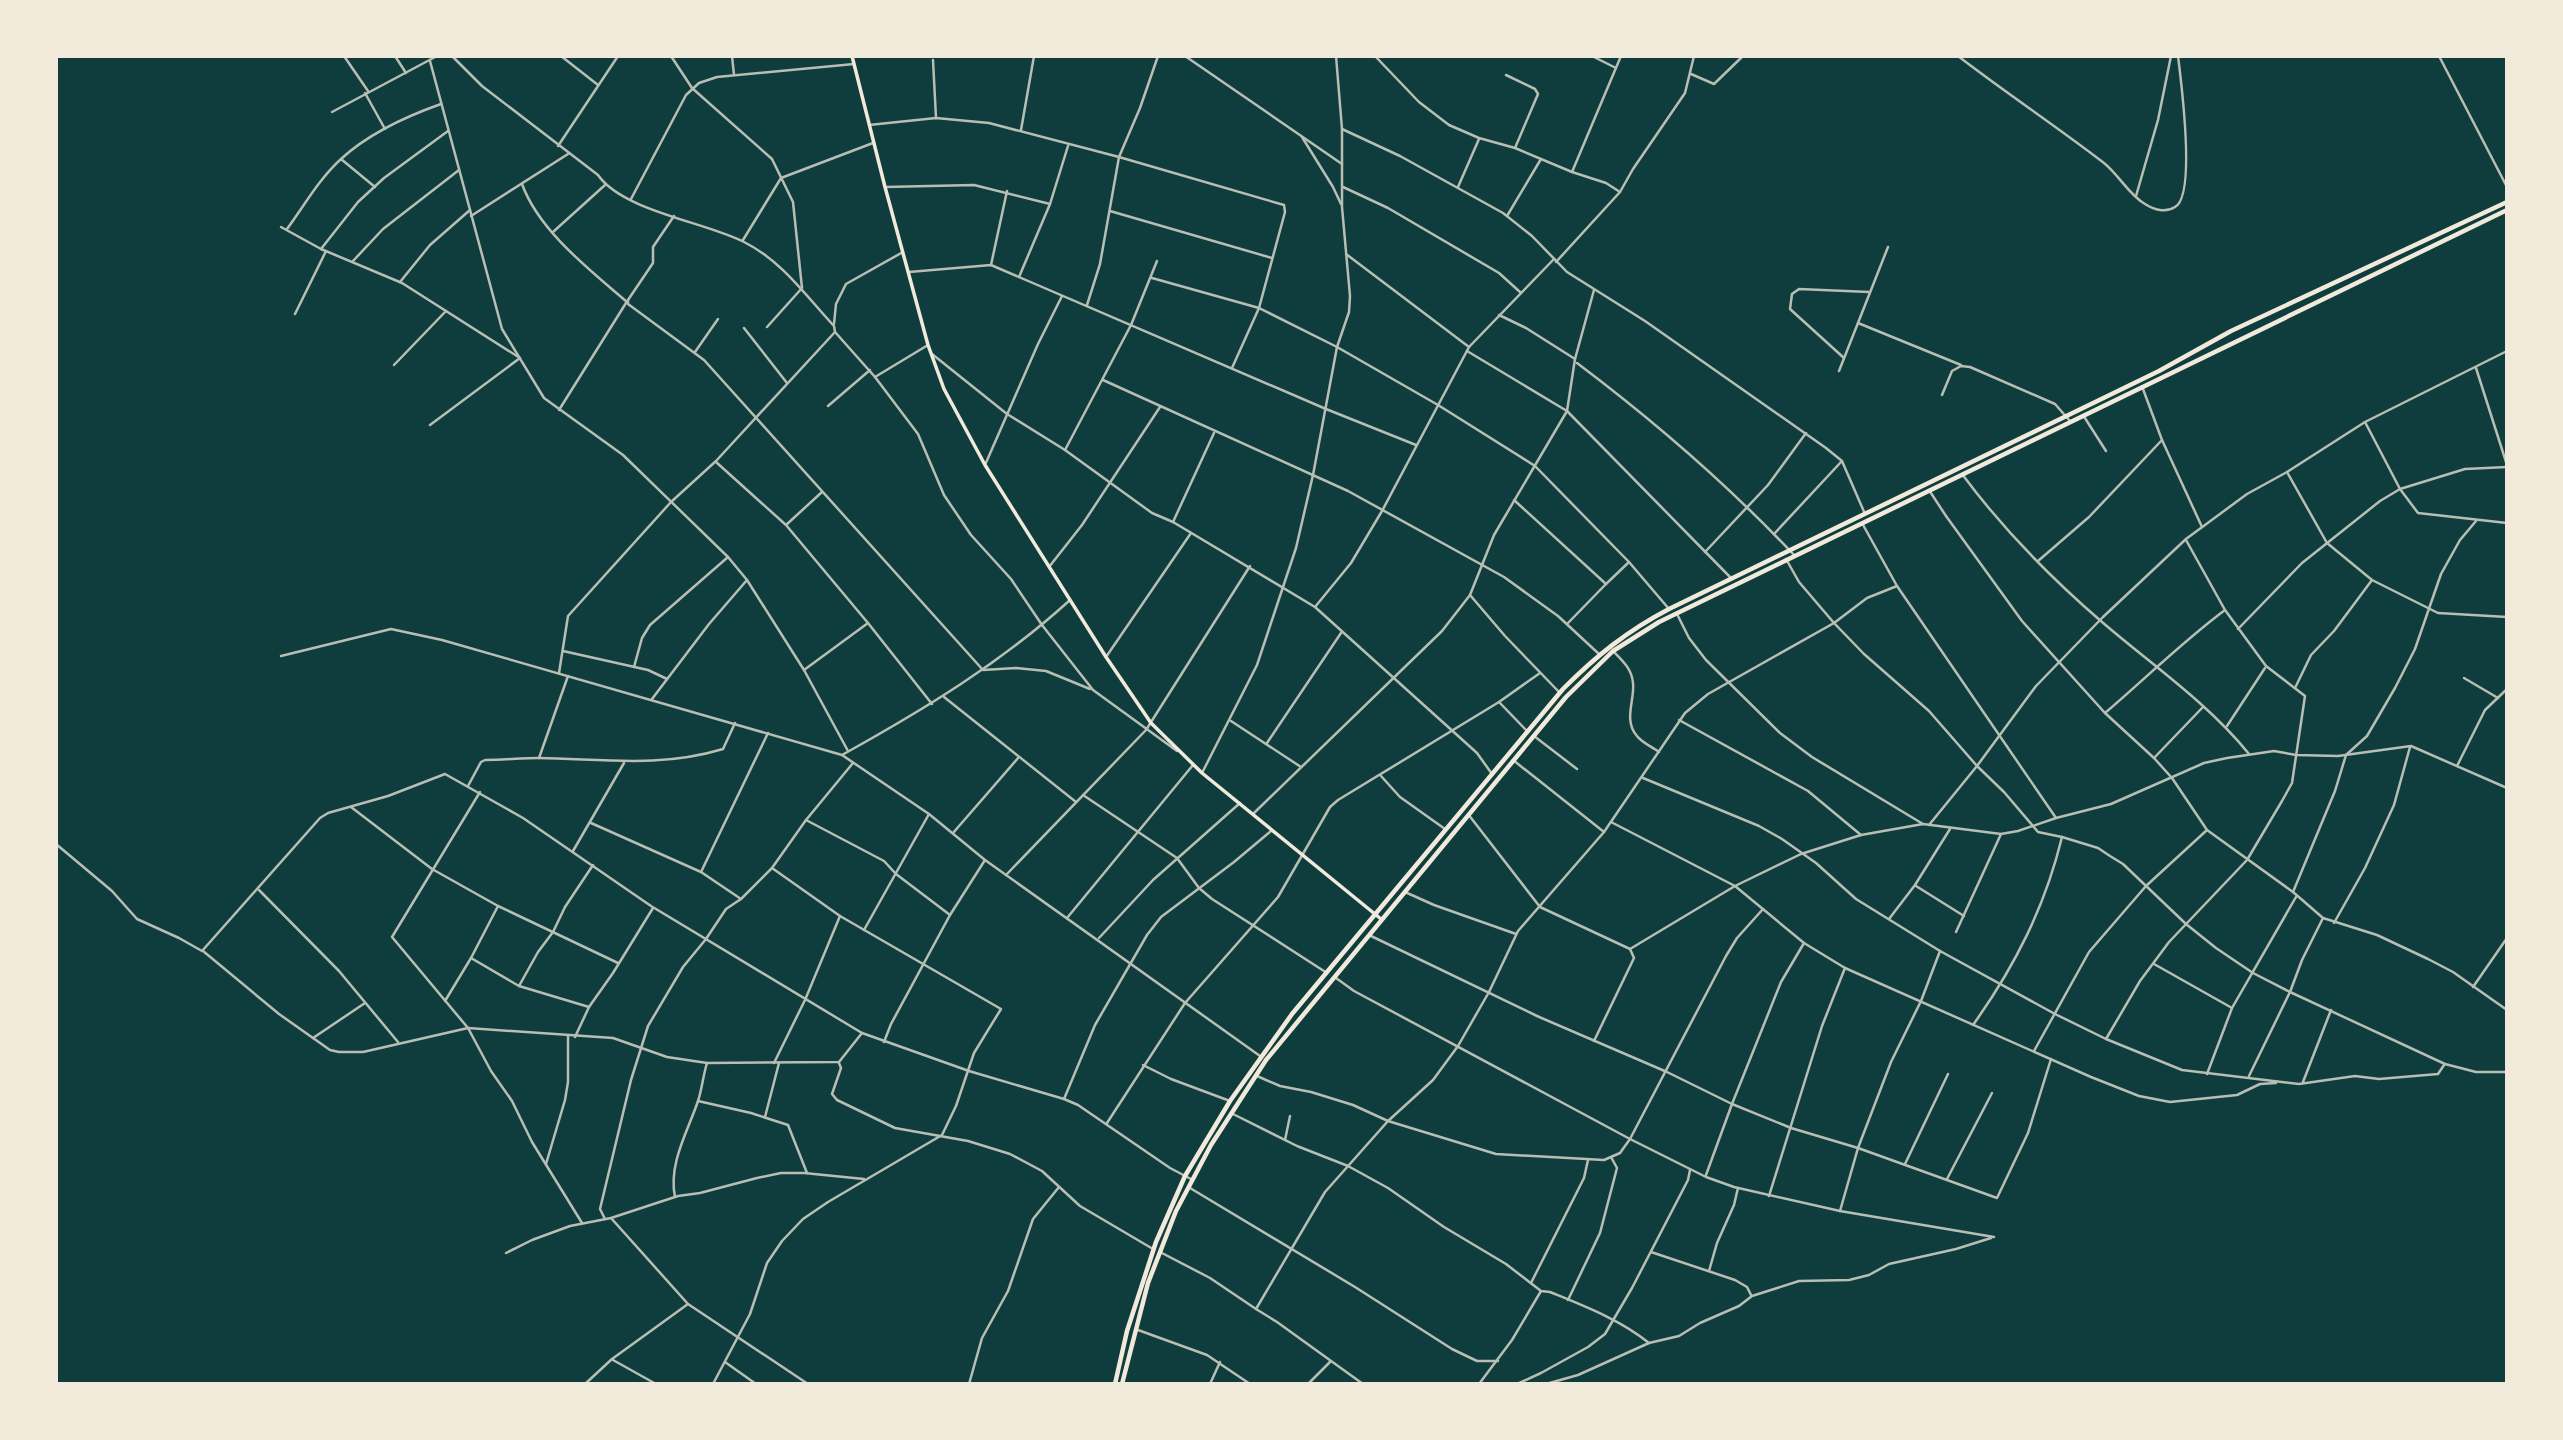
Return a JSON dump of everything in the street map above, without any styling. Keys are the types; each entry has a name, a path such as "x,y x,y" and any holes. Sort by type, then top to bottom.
{"highway":[{"path":"1115,1384 1127,1331 1153,1249 1185,1176 1230,1101 1263,1058 1574,688 1613,651 1659,622 1962,474 2231,331 2507,202"},
{"path":"1122,1384 1134,1329 1159,1251 1191,1179 1263,1058 1292,1014 1560,693 1599,654 1669,609 1809,540 2069,418 2083,415 2507,211"},
{"path":"1809,540 1813,546"}],"main road":[{"path":"852,56 884,187 928,345 953,407 985,465 1069,600 1151,723 1202,773 1381,919"}],"street":[{"path":"344,56 385,129"},
{"path":"395,56 406,73"},
{"path":"332,112 437,56"},
{"path":"452,56 482,86 598,175 605,185 631,199 742,241 762,253 802,288 834,326"},
{"path":"561,56 598,85"},
{"path":"558,146 618,56"},
{"path":"671,56 692,88 772,159 793,202 802,288 767,327"},
{"path":"732,56 734,75"},
{"path":"1021,130 1034,56"},
{"path":"1087,306 1100,264 1119,157 1158,56"},
{"path":"1185,56 1342,164"},
{"path":"1196,64 1200,56"},
{"path":"1202,773 1257,665 1296,548 1313,475 1336,346 1349,312 1341,186 1342,130 1336,56"},
{"path":"1375,56 1433,114 1449,125 1606,183 1620,192"},
{"path":"1592,56 1616,68"},
{"path":"1572,172 1621,56"},
{"path":"1315,607 1351,563 1382,511 1468,349 1520,292 1555,261 1620,192 1685,93 1693,56"},
{"path":"1691,74 1714,84 1742,56"},
{"path":"1958,56 2106,165 2143,203 2161,211 2176,207 2182,201 2186,170 2178,56"},
{"path":"2136,196 2158,120 2171,56"},
{"path":"2439,56 2507,187"},
{"path":"933,60 936,118"},
{"path":"430,61 502,329 544,398 622,455 728,557 747,580 804,670 848,751"},
{"path":"631,199 692,88 706,80 734,75 855,64"},
{"path":"1506,75 1535,89 1538,94 1515,148"},
{"path":"286,230 341,159 385,129 441,104"},
{"path":"869,125 936,118 989,123 1284,205 1286,209 1259,308 1232,368"},
{"path":"1342,130 1399,156 1507,216 1532,236 1555,261 1594,290 1645,321 1806,433 1842,461 1865,514"},
{"path":"321,249 359,202 375,187 448,131"},
{"path":"1301,136 1333,187 1342,207"},
{"path":"1458,187 1479,138"},
{"path":"742,241 781,178 873,143"},
{"path":"1019,277 1049,204 1068,145"},
{"path":"471,216 568,154"},
{"path":"341,159 375,187"},
{"path":"1507,216 1541,159"},
{"path":"352,262 383,229 459,170"},
{"path":"522,184 530,205 571,252 628,304 695,352 756,416 983,670"},
{"path":"553,232 605,185"},
{"path":"884,187 974,185 1007,191 1049,204"},
{"path":"1341,186 1388,208 1499,273 1520,292"},
{"path":"991,265 1007,191"},
{"path":"400,282 430,245 470,210"},
{"path":"1110,211 1273,258"},
{"path":"559,410 653,263 653,247 674,216"},
{"path":"281,227 321,249 400,282 520,358"},
{"path":"1839,371 1888,247"},
{"path":"295,314 326,251"},
{"path":"903,251 846,284 836,304 835,332 870,370 918,434 944,495 971,536 1011,579 1042,625 1093,690 1177,751"},
{"path":"1346,254 1468,349 1567,411 1731,579"},
{"path":"1065,450 1132,325 1157,261"},
{"path":"908,272 991,265 1416,445"},
{"path":"1152,278 1259,308 1336,346 1438,405 1535,466 1629,562 1669,609"},
{"path":"1844,358 1790,309 1792,295 1799,289 1869,292"},
{"path":"1254,814 1442,631 1470,595 1494,535 1567,411 1576,361 1594,290"},
{"path":"985,465 1062,295"},
{"path":"394,365 446,311"},
{"path":"1498,315 1526,328 1576,361 1664,432 1747,506 1794,555"},
{"path":"695,352 718,319"},
{"path":"1858,323 2055,404 2069,418"},
{"path":"744,328 788,383"},
{"path":"559,673 568,616 671,502 716,461 835,332"},
{"path":"875,377 928,345"},
{"path":"1929,825 2036,686 2100,620 2186,539 2247,494 2365,422 2507,351"},
{"path":"931,353 1006,414 1065,450 1152,513 1250,566 1315,607 1454,731 1477,753 1492,774"},
{"path":"430,425 520,358"},
{"path":"1942,395 1952,371 1962,366"},
{"path":"2238,629 2302,563 2380,501 2400,489 2465,469 2507,466 2476,367"},
{"path":"828,406 870,370"},
{"path":"1102,380 1214,433 1313,475 1504,577 1567,624 1599,654"},
{"path":"2142,387 2162,440 2202,527"},
{"path":"1049,567 1160,407"},
{"path":"2083,415 2106,451"},
{"path":"2365,422 2400,489 2418,513 2507,523"},
{"path":"1173,522 1214,433"},
{"path":"1705,552 1768,485 1806,433"},
{"path":"2038,561 2089,517 2162,440"},
{"path":"716,461 786,525 932,704"},
{"path":"1774,534 1842,461"},
{"path":"2287,472 2327,543 2372,580 2438,613 2507,617"},
{"path":"1962,474 1980,499 2038,561 2100,620 2227,726 2249,754"},
{"path":"1930,489 1946,516 2022,621 2105,713 2172,778 2207,830 2295,893 2323,918 2377,935 2453,972 2507,1010"},
{"path":"786,525 822,492"},
{"path":"1514,500 1606,584"},
{"path":"2207,1074 2232,1008 2295,893 2335,791 2346,755 2367,736 2414,649 2441,574 2460,540 2476,521"},
{"path":"1861,523 1897,586 2056,818"},
{"path":"1106,657 1191,533"},
{"path":"2106,1040 2129,997 2154,964 2186,924 2247,860 2292,782 2305,695 2266,666 2225,610 2186,539"},
{"path":"634,667 642,638 650,625 728,557"},
{"path":"1786,559 1799,582 1834,623 1864,654 1929,711 2038,832 2098,848 2123,864 2186,924 2216,948 2253,973 2290,992 2445,1064 2476,1073 2507,1072"},
{"path":"1567,624 1629,562"},
{"path":"1006,875 1146,730 1250,566"},
{"path":"652,699 709,624 747,580"},
{"path":"2295,688 2311,655 2334,631 2372,580"},
{"path":"1256,1309 1325,1192 1388,1121 1433,1080 1458,1046 1489,992 1516,934 1604,832 1643,778 1679,720 1708,694 1834,623 1867,598 1897,586"},
{"path":"1470,595 1560,693"},
{"path":"842,755 932,704 983,670 1042,625 1069,600"},
{"path":"2105,713 2158,668 2188,638 2225,610"},
{"path":"1677,614 1689,638 1728,683 1780,733 1812,757 1923,824"},
{"path":"804,670 868,623"},
{"path":"281,656 391,629 442,640 842,755 929,814 985,860 1263,1058"},
{"path":"1267,743 1341,633"},
{"path":"563,651 648,670 667,679"},
{"path":"1613,651 1628,667 1633,682 1630,716 1632,727 1637,737 1659,752"},
{"path":"2227,726 2266,666"},
{"path":"983,670 1016,668 1046,671 1093,690"},
{"path":"1107,1124 1185,1003 1278,897 1330,807 1454,731 1540,673"},
{"path":"539,758 568,676"},
{"path":"2464,677 2498,698"},
{"path":"2457,766 2485,710 2507,689"},
{"path":"943,697 1076,802"},
{"path":"1499,702 1527,732"},
{"path":"2154,758 2203,707"},
{"path":"1229,720 1301,767"},
{"path":"1679,720 1808,791 1861,835"},
{"path":"468,786 481,762 539,758 625,763 698,757 723,749 735,723"},
{"path":"701,872 768,733"},
{"path":"1534,736 1577,769"},
{"path":"2334,923 2365,868 2394,805 2411,746"},
{"path":"1630,948 1735,886 1801,854 1861,835 1923,824 2001,834 2111,804 2204,763 2249,754 2274,751 2296,755 2346,755 2411,746 2507,788"},
{"path":"953,833 1019,757"},
{"path":"1513,760 1604,832"},
{"path":"605,1219 600,1209 640,1048 659,1004 726,909 741,899 772,868 806,820 853,762"},
{"path":"573,851 625,763"},
{"path":"1068,919 1193,765"},
{"path":"202,951 259,890 314,824 328,813 445,774 480,792 573,851 653,907 862,1033 969,1071 1064,1099 1191,1179"},
{"path":"1381,776 1401,797 1446,829"},
{"path":"1643,778 1759,826 1782,839 1816,863 1856,899 1940,951 2106,1040 2172,1067 2280,1083"},
{"path":"480,792 392,937 468,1028 582,1223"},
{"path":"1083,795 1177,858 1199,888 1251,926 1327,973"},
{"path":"1098,939 1177,858 1240,803"},
{"path":"351,807 432,869 498,906 618,963"},
{"path":"864,930 929,814"},
{"path":"1468,814 1540,907 1630,948 1634,958 1594,1041"},
{"path":"806,820 884,861 896,874 950,915"},
{"path":"1611,822 1735,886 1804,943 1845,968 2138,1096 2170,1102 2237,1095 2260,1084 2302,1083 2355,1076 2379,1079 2438,1074 2445,1064"},
{"path":"591,823 701,872 741,899"},
{"path":"1889,919 1915,885 1950,829"},
{"path":"1064,1099 1095,1025 1147,935 1161,917 1272,830"},
{"path":"2034,1051 2089,952 2146,886 2207,830"},
{"path":"1956,932 2001,834"},
{"path":"1973,1025 2001,985 2044,900 2062,837"},
{"path":"56,844 112,891 137,919 179,937 202,951 330,1050 363,1052 468,1028 613,1038 667,1057 707,1063 839,1062"},
{"path":"884,1042 950,915 985,860"},
{"path":"519,986 593,865"},
{"path":"713,1384 739,1339 767,1263 782,1241 803,1219 865,1179 942,1135 974,1053 1001,1010 840,916 772,868"},
{"path":"1915,885 1964,916"},
{"path":"259,890 339,971 398,1042"},
{"path":"1404,891 1434,905 1516,934"},
{"path":"445,1001 498,906"},
{"path":"575,1037 589,1007 653,907"},
{"path":"1255,1075 1280,1086 1353,1105 1388,1121 1496,1154 1604,1160 1620,1153 1630,1139 1737,938 1763,909"},
{"path":"765,1118 776,1063 840,916"},
{"path":"2249,1077 2323,918"},
{"path":"1369,934 1537,1016 1667,1072 1732,1104 1791,1128 1858,1148 1997,1198 2028,1133 2051,1059"},
{"path":"2473,987 2507,938"},
{"path":"1706,1177 1781,982 1804,943"},
{"path":"1840,1211 1858,1148 1891,1062 1921,1001 1940,951"},
{"path":"471,958 519,986 589,1007"},
{"path":"2154,964 2232,1008"},
{"path":"1769,1196 1822,1026 1845,968"},
{"path":"1333,976 1354,990 1630,1139 1706,1177 1769,1196 1840,1211 1994,1237 1956,1249 1889,1264 1869,1275 1849,1280 1799,1281 1752,1296 1739,1306 1700,1323 1679,1336 1649,1343 1578,1375 1546,1384"},
{"path":"313,1038 366,1003"},
{"path":"2302,1083 2331,1010"},
{"path":"839,1062 862,1033"},
{"path":"546,1164 565,1100 568,1082 568,1036"},
{"path":"839,1062 841,1068 832,1094 837,1100 895,1128 942,1135 1010,1154 1042,1171 1080,1206 1153,1249"},
{"path":"675,1197 673,1181 677,1161 698,1101 707,1063"},
{"path":"1143,1065 1171,1079 1230,1101"},
{"path":"1905,1164 1948,1074"},
{"path":"1947,1179 1992,1093"},
{"path":"698,1101 788,1125 807,1173"},
{"path":"1230,1113 1348,1166 1388,1188 1444,1227 1506,1264 1541,1291 1550,1292 1614,1321 1636,1332 1649,1343"},
{"path":"1285,1140 1290,1116"},
{"path":"1568,1300 1594,1249 1605,1216 1617,1168 1611,1157"},
{"path":"1531,1283 1584,1178 1588,1160"},
{"path":"1517,1384 1588,1347 1605,1334 1651,1252 1688,1180 1690,1169"},
{"path":"506,1253 532,1240 582,1223 611,1218 675,1197 781,1173 865,1179"},
{"path":"1188,1186 1452,1349 1477,1361 1498,1361"},
{"path":"970,1384 982,1338 1007,1291 1033,1219 1059,1187"},
{"path":"1709,1271 1738,1188"},
{"path":"611,1218 688,1304 808,1384"},
{"path":"1159,1251 1210,1278 1363,1384"},
{"path":"1651,1252 1747,1287 1752,1296"},
{"path":"1479,1384 1498,1361 1541,1291"},
{"path":"585,1384 612,1359 688,1304"},
{"path":"1134,1329 1184,1345 1220,1363 1250,1384"},
{"path":"612,1359 656,1384"},
{"path":"1308,1384 1331,1361"},
{"path":"725,1362 756,1384"},
{"path":"1210,1384 1220,1363"}]}
